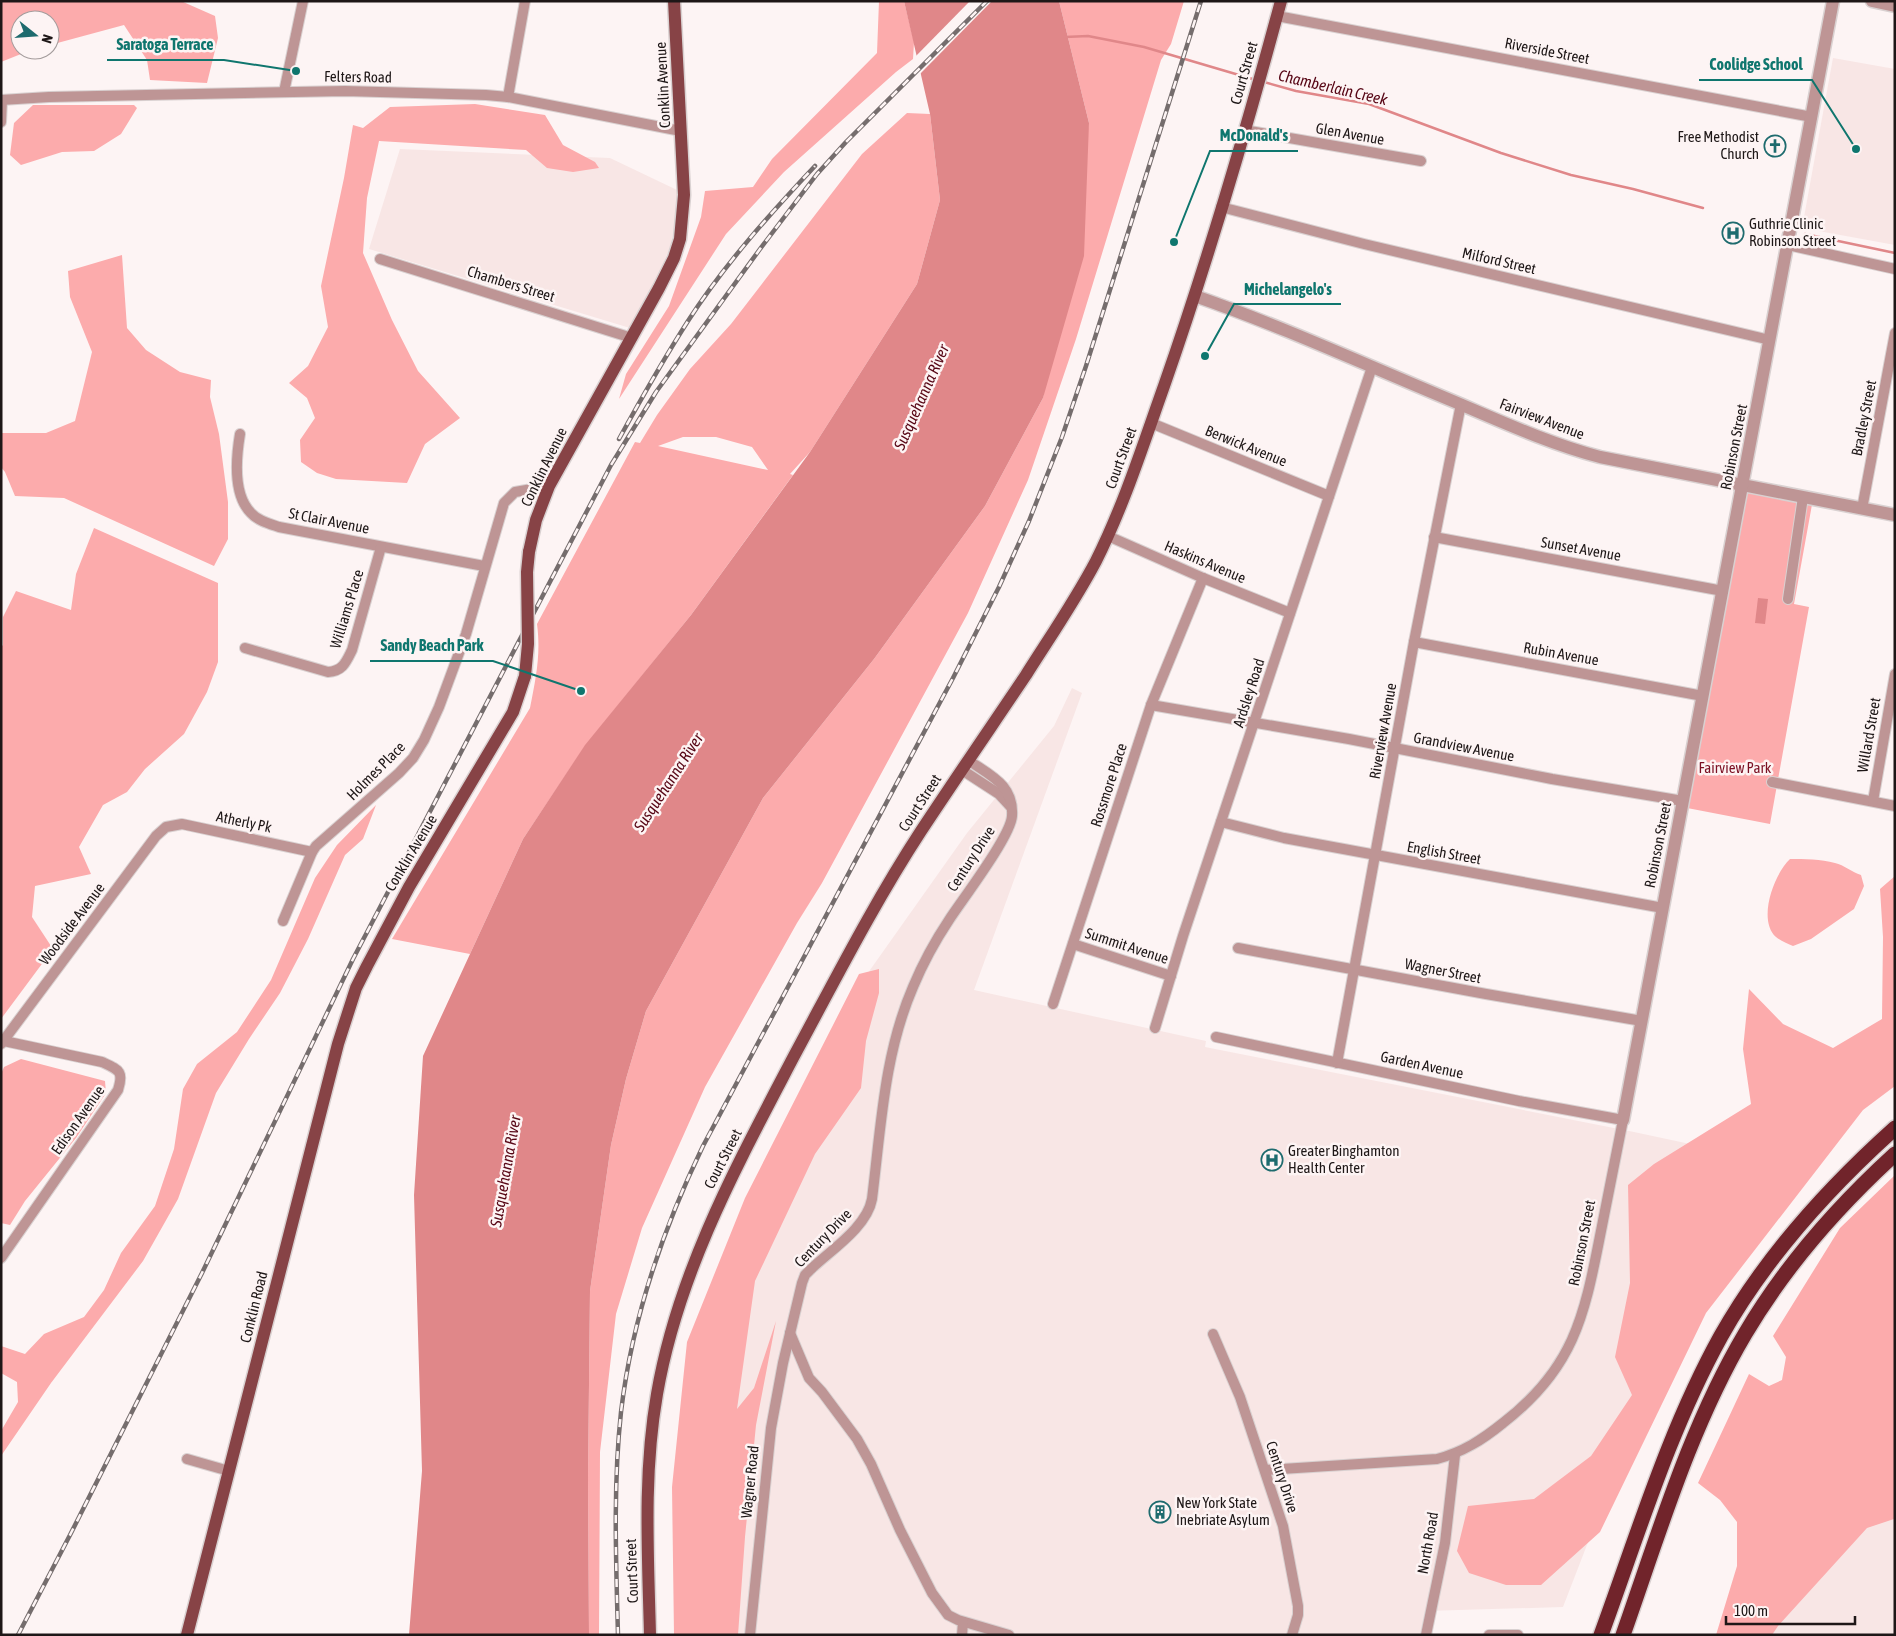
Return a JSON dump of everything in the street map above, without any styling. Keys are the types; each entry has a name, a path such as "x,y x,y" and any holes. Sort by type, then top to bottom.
{"highway":[{"path":"1601,1635 1677,1428 1699,1378 1722,1335 1760,1275 1804,1218 1834,1184 1895,1128"},
{"path":"1623,1635 1694,1439 1742,1340 1784,1275 1814,1238 1845,1202 1895,1154"}],"main road":[{"name":"Conklin Avenue","path":"356,988 409,887 513,712 525,676 528,644 527,572 536,520 549,486 632,338 674,258 680,239 684,195 674,1"},
{"name":"Court Street","path":"650,1635 647,1524 651,1433 657,1389 668,1340 691,1267 710,1222 743,1154 846,959 902,862 1064,618 1108,536 1196,296 1281,1"},
{"name":"Conklin Road","path":"187,1635 338,1044 356,988"}],"street":[{"path":"284,92 303,1"},
{"path":"508,98 525,1"},
{"name":"Robinson Street","path":"1265,1470 1437,1460 1455,1455 1484,1438 1510,1418 1542,1388 1571,1344 1588,1296 1623,1120 1833,1"},
{"path":"1872,1 1895,6"},
{"name":"Riverside Street","path":"1277,16 1812,117"},
{"name":"Felters Road","path":"1,100 49,97 345,91 486,95 681,131"},
{"path":"1,100 1,122"},
{"name":"Glen Avenue","path":"1244,130 1421,161"},
{"name":"Milford Street","path":"1221,207 1364,244 1770,340"},
{"path":"1788,245 1895,269"},
{"name":"Chambers Street","path":"380,259 632,338"},
{"name":"Fairview Avenue","path":"1196,296 1573,450 1600,457 1895,515"},
{"name":"Bradley Street","path":"1862,509 1895,333"},
{"name":"Ardsley Road","path":"1156,1028 1221,822 1372,367"},
{"name":"Riverview Avenue","path":"1337,1063 1414,642 1461,404"},
{"name":"Berwick Avenue","path":"1151,423 1329,496"},
{"name":"St Clair Avenue","path":"240,434 237,448 240,491 247,508 253,515 279,527 484,566"},
{"name":"Holmes Place","path":"284,921 316,846 399,773 413,758 424,740 439,707 466,634 484,566 504,503 515,492 549,486"},
{"path":"1788,599 1803,497"},
{"name":"Haskins Avenue","path":"1108,536 1202,578 1290,613"},
{"name":"Sunset Avenue","path":"1434,538 1723,591"},
{"name":"Williams Place","path":"245,648 328,672 340,670 346,663 352,650 381,547"},
{"name":"Rossmore Place","path":"1053,1004 1151,706 1202,578"},
{"name":"Rubin Avenue","path":"1414,642 1703,696"},
{"name":"Willard Street","path":"1873,802 1895,674"},
{"name":"Grandview Avenue","path":"1151,706 1395,748 1552,779 1683,801"},
{"name":"Century Drive","path":"790,1334 805,1275 858,1225 868,1213 872,1199 890,1061 902,1015 913,986 937,938 1008,828 1012,817 1010,796 1005,787 965,765"},
{"path":"1772,782 1895,806"},
{"name":"English Street","path":"1221,822 1284,838 1374,856 1663,908"},
{"name":"Atherly Pk","path":"169,826 182,824 312,852"},
{"name":"Woodside Avenue","path":"2,1042 156,836 169,826"},
{"name":"Summit Avenue","path":"1073,944 1171,976"},
{"name":"Wagner Street","path":"1238,948 1642,1021"},
{"name":"Garden Avenue","path":"1216,1037 1623,1120"},
{"name":"Edison Avenue","path":"1,1258 118,1090 122,1078 115,1068 102,1062 2,1042"},
{"path":"790,1334 809,1378 822,1392 857,1439 871,1464 900,1530 932,1592 948,1615 963,1622 1009,1635"},
{"name":"Wagner Road","path":"750,1635 771,1428 790,1334"},
{"name":"Century Drive","path":"1213,1334 1240,1397 1283,1526 1298,1606 1298,1615 1292,1635"},
{"name":"North Road","path":"1426,1635 1444,1543 1455,1455"},
{"path":"186,1459 229,1471"},
{"path":"962,1635 963,1622"},
{"path":"1489,1635 1518,1635"}],"shaded area":[{"path":"1833,58 1895,69 1895,245 1802,228"},
{"path":"400,149 610,158 677,190 676,219 671,245 661,269 630,328 369,249"},
{"name":"Greater Binghamton Health Center","path":"1072,688 1082,693 974,990 1206,1041 1205,1047 1634,1132 1798,1167 1692,1297 1614,1475 1563,1607 1425,1611 1420,1635 715,1635 740,1244 870,970 967,833 1054,726"},
{"path":"1895,1385 1895,1635 1730,1635"}],"green space":[{"path":"1,1 181,1 215,16 218,38 207,83 150,80 147,60 124,25 60,42 60,10 10,10 10,58 1,62"},
{"path":"879,1 904,1 914,42 913,59 784,172 726,234 619,399 626,374 669,306 701,217 705,191 753,187 772,159 877,53"},
{"path":"1059,1 1184,1 1171,44 1161,60 1076,339 1028,480 968,613 822,883 797,923 705,1087 642,1228 616,1314 600,1452 599,1635 589,1635 590,1291 611,1145 626,1079 646,1011 763,798 874,659 985,506 1043,398 1089,123"},
{"path":"475,104 545,115 563,145 595,162 599,168 573,172 547,168 526,150 379,141 367,198 363,253 392,320 418,371 460,418 425,444 407,483 336,479 317,473 301,462 300,440 315,418 307,398 289,383 308,366 328,327 321,286 344,178 353,125 363,128 390,107"},
{"path":"33,105 134,105 137,108 121,134 94,151 62,152 21,165 10,155 14,123"},
{"path":"907,113 930,114 940,200 917,284 810,452 790,474 793,475 691,615 585,746 523,839 470,954 392,939 530,708 538,656 537,624 635,442 640,443 657,415 690,369 731,324 862,154","holes":["683,437 716,437 752,447 768,470 658,446"]},
{"path":"122,255 127,328 146,350 180,372 211,380 210,397 219,434 228,502 228,539 214,566 64,498 15,496 1,467 2,433 46,433 75,421 92,352 70,297 68,271"},
{"name":"Fairview Park","path":"1743,485 1813,499 1794,604 1809,607 1770,824 1682,807"},
{"path":"94,528 218,583 218,662 207,692 184,734 145,769 127,792 103,805 79,847 91,874 35,886 32,917 53,949 1,1019 1,647 3,645 3,617 16,591 71,610 76,574"},
{"path":"376,805 363,839 345,855 308,939 280,993 216,1093 178,1199 143,1261 51,1383 1,1456 1,1431 18,1402 17,1382 1,1373 1,1346 25,1354 44,1334 84,1317 104,1290 121,1253 155,1206 174,1149 183,1089 197,1064 237,1032 271,980 315,878 337,845"},
{"path":"1790,859 1818,860 1838,864 1861,875 1864,886 1854,909 1811,939 1793,946 1776,937 1770,929 1768,920 1770,897 1778,875"},
{"path":"1895,876 1895,1086 1863,1110 1706,1313 1600,1532 1541,1585 1506,1585 1469,1573 1457,1551 1468,1506 1534,1499 1591,1456 1632,1395 1615,1357 1630,1283 1628,1185 1654,1164 1751,1104 1743,1049 1749,989 1783,1024 1833,1048 1882,1019 1883,937 1880,889"},
{"path":"879,969 879,993 866,1041 861,1088 815,1154 755,1281 737,1409 754,1388 776,1321 756,1425 738,1635 674,1635 672,1487 687,1342 745,1198 859,974"},
{"path":"21,1059 105,1081 106,1093 76,1138 25,1201 10,1225 1,1223 1,1074 4,1067"},
{"path":"1895,1175 1895,1520 1867,1528 1772,1635 1716,1635 1737,1566 1737,1522 1720,1500 1698,1483 1749,1374 1769,1386 1782,1380 1786,1357 1773,1336 1840,1228"}],"water":[{"name":"Susquehanna River","path":"904,1 1059,1 1089,123 1084,256 1043,398 985,506 874,659 763,798 646,1011 626,1079 611,1145 590,1291 589,1635 409,1635 422,1471 414,1195 423,1056 523,839 585,745 691,615 810,452 917,284 940,200 930,114"},
{"path":"1758,598 1768,599 1765,624 1755,623"}],"pier":[{"path":"970,1 992,1 919,75 915,57"}],"waterway":[{"name":"Chamberlain Creek","path":"1065,37 1088,36 1144,47 1256,80"},
{"name":"Chamberlain Creek","path":"1264,82 1296,91 1369,104 1501,153 1571,175 1703,208"},
{"name":"Chamberlain Creek","path":"1805,234 1895,253"}],"railway":[{"path":"18,1635 202,1273 353,959 611,465 656,392 817,174 846,142 987,1"},
{"path":"618,1635 616,1496 621,1412 626,1377 641,1309 662,1243 674,1210 703,1146 953,678 999,587 1029,521 1062,437 1086,366 1201,1"},
{"path":"619,439 661,365 702,300 748,241 815,166"}],"place":[{"name":"Saratoga Terrace","path":"296,71"},
{"name":"Free Methodist Church","path":"1775,146"},
{"name":"Coolidge School","path":"1856,149"},
{"name":"Guthrie Clinic Robinson Street","path":"1733,233"},
{"name":"McDonald's","path":"1174,242"},
{"name":"Michelangelo's","path":"1205,356"},
{"name":"Sandy Beach Park","path":"581,691"},
{"name":"Greater Binghamton Health Center","path":"1272,1160"},
{"name":"New York State Inebriate Asylum","path":"1160,1512"}]}
